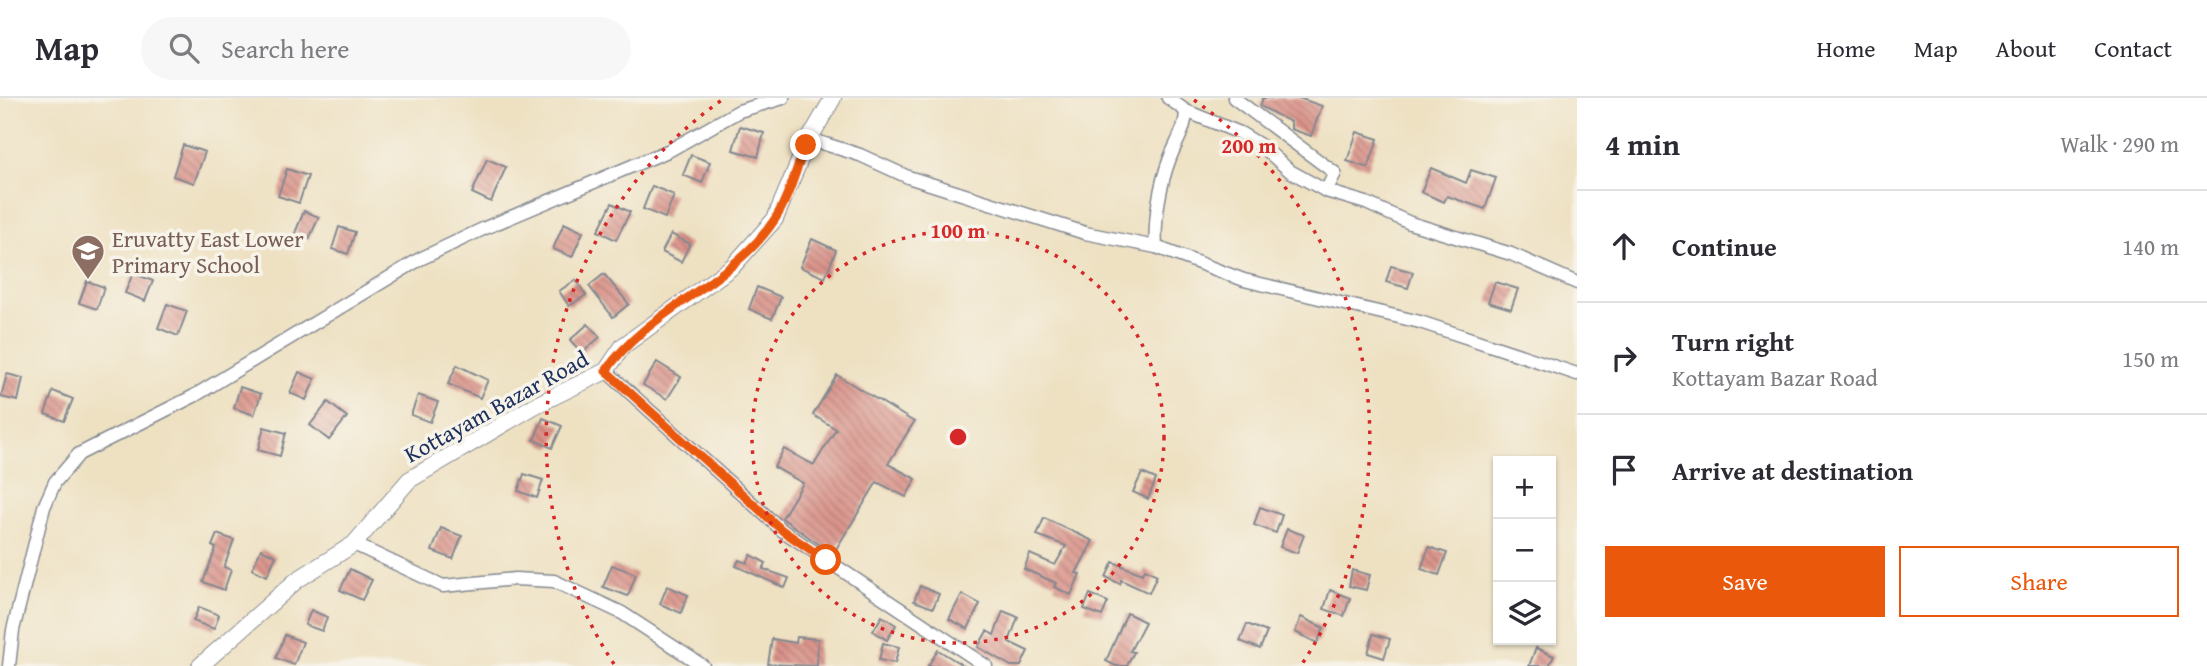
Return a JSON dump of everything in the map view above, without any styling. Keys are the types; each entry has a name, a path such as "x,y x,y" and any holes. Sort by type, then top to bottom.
{"main road":[{"name":"Kottayam Bazar Road","path":"200,666 297,580 354,544 409,480 534,406 606,371 623,346 733,266 775,219 809,139 834,98"}],"street":[{"path":"9,666 13,630 44,507 55,482 79,454 194,396 420,259 670,150 739,111 783,98"},
{"path":"1168,98 1186,111 1240,133 1263,147 1290,171 1326,191 1366,203 1410,223 1511,254 1577,283"},
{"path":"1234,98 1335,173 1326,191"},
{"path":"1156,247 1155,229 1169,160 1183,130 1186,111"},
{"path":"809,139 860,155 908,177 1085,233 1156,247 1244,280 1420,322 1577,374"},
{"path":"606,371 783,531 986,666"},
{"path":"354,544 443,586 515,579 554,581 622,613 703,666"}],"building":[{"path":"1263,98 1299,98 1322,106 1311,136 1291,129 1291,122 1260,106"},
{"path":"740,126 764,133 758,157 733,150"},
{"path":"1357,132 1378,139 1368,168 1347,161"},
{"path":"183,145 205,152 194,183 173,176"},
{"path":"691,155 710,162 702,183 683,175"},
{"path":"487,159 506,167 491,202 472,193"},
{"path":"1431,168 1466,183 1471,170 1496,178 1485,209 1447,196 1444,202 1421,192"},
{"path":"287,169 308,176 299,203 278,196"},
{"path":"652,186 674,195 665,218 643,209"},
{"path":"612,203 630,212 616,240 598,231"},
{"path":"304,211 319,217 309,239 295,233"},
{"path":"564,223 583,232 572,257 553,249"},
{"path":"339,227 355,232 348,254 332,249"},
{"path":"671,234 690,244 681,262 662,252"},
{"path":"812,239 836,250 825,278 800,267"},
{"path":"1391,266 1413,272 1408,288 1386,282"},
{"path":"133,273 153,281 145,301 125,293"},
{"path":"604,274 629,304 613,317 589,286"},
{"path":"576,280 586,295 569,306 559,291"},
{"path":"87,281 104,287 97,309 79,303"},
{"path":"1495,282 1518,289 1511,309 1488,302"},
{"path":"757,287 781,297 772,319 749,309"},
{"path":"167,304 187,311 178,336 158,328"},
{"path":"588,324 600,337 582,353 570,340"},
{"path":"657,362 681,377 667,399 643,385"},
{"path":"457,365 488,380 480,398 448,384"},
{"path":"299,372 315,379 306,400 290,393"},
{"path":"7,374 23,378 18,401 1,397"},
{"path":"837,375 914,422 888,464 916,479 906,497 877,482 833,554 782,518 803,483 774,467 784,449 814,465 836,429 813,415"},
{"path":"240,387 261,394 254,415 234,408"},
{"path":"53,391 73,399 64,421 45,414"},
{"path":"418,395 438,402 430,422 411,415"},
{"path":"328,402 347,417 329,440 310,425"},
{"path":"543,418 562,426 552,448 534,440"},
{"path":"264,427 286,433 280,456 258,450"},
{"path":"1142,473 1156,479 1148,499 1133,492"},
{"path":"524,474 543,480 537,498 518,491"},
{"path":"1260,507 1282,515 1276,533 1254,525"},
{"path":"1044,518 1093,541 1076,573 1080,574 1071,595 1054,587 1056,583 1024,569 1030,554 1055,565 1066,546 1037,535"},
{"path":"441,528 462,536 453,559 432,551"},
{"path":"1287,529 1304,535 1297,553 1280,547"},
{"path":"217,534 234,540 224,567 231,570 224,590 203,582 216,548 212,546"},
{"path":"1429,547 1447,553 1439,575 1421,569"},
{"path":"261,549 276,556 267,576 252,569"},
{"path":"751,555 766,563 763,569 789,578 785,588 736,566 739,560 747,563"},
{"path":"1113,562 1142,574 1145,569 1157,575 1149,593 1121,580 1120,584 1106,577"},
{"path":"612,565 636,574 628,596 603,587"},
{"path":"350,569 372,580 362,600 340,590"},
{"path":"1352,570 1370,575 1366,590 1349,586"},
{"path":"667,586 688,595 681,613 660,604"},
{"path":"920,586 939,594 933,608 914,601"},
{"path":"1330,590 1350,598 1344,616 1324,609"},
{"path":"962,594 980,604 968,629 949,619"},
{"path":"1090,594 1108,602 1102,616 1084,609"},
{"path":"199,607 219,615 214,629 193,621"},
{"path":"311,610 327,617 322,631 305,625"},
{"path":"1003,611 1018,617 1009,642 1028,651 1021,666 1011,666 978,647 987,631 994,635"},
{"path":"1127,613 1145,622 1130,651 1134,652 1127,666 1116,666 1106,661"},
{"path":"882,616 896,625 887,640 873,631"},
{"path":"1301,617 1324,628 1317,643 1295,632"},
{"path":"1247,624 1267,632 1260,649 1240,641"},
{"path":"1373,634 1390,639 1384,658 1368,653"},
{"path":"285,635 303,642 294,665 276,658"},
{"path":"797,637 818,639 817,666 768,664 772,639 796,643"},
{"path":"883,643 899,647 895,663 879,660"},
{"path":"1536,648 1554,656 1549,666 1529,666"},
{"path":"938,650 964,666 928,666"}],"place":[{"name":"Eruvatty East Lower Primary School","path":"88,281"}],"route":[{"path":"806,145 775,219 733,266 623,346 606,371 783,531 826,560"}]}
